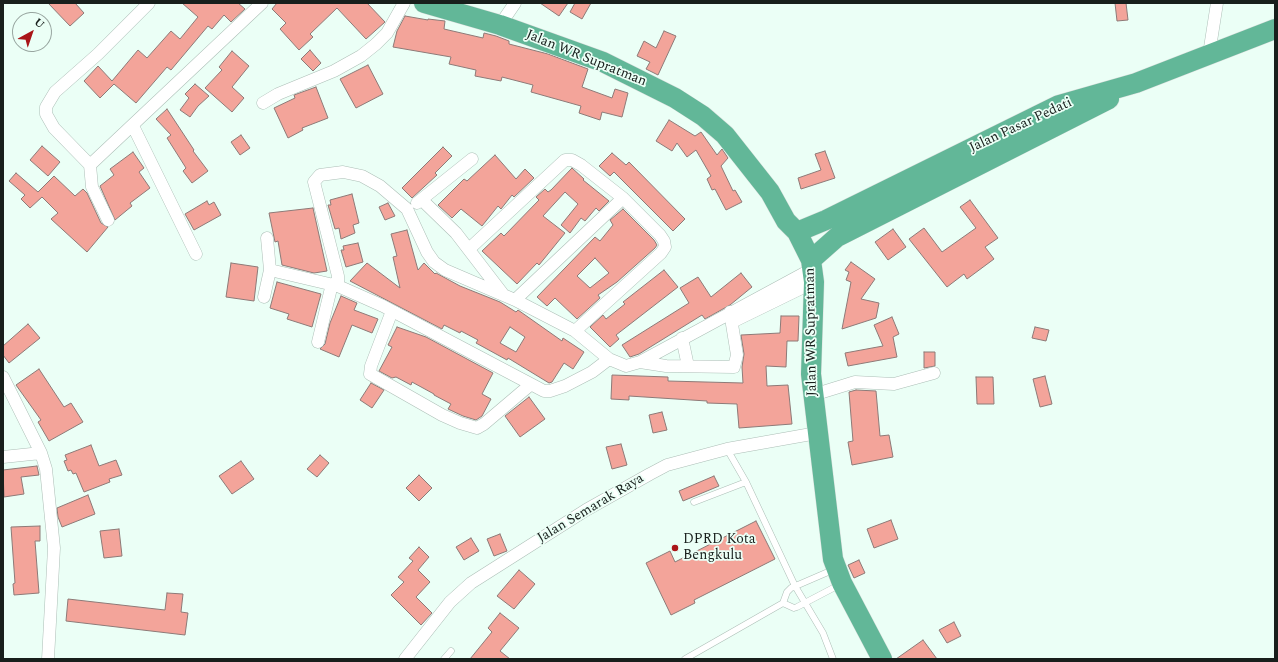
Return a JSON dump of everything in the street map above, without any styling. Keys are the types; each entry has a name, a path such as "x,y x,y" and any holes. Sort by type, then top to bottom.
{"highway":[{"name":"Jalan WR Supratman","path":"424,3 500,25 603,62 648,83 703,116 725,134 770,192 786,221 797,232 812,270 812,395 833,558 840,576 882,659"},
{"name":"Jalan Pasar Pedati","path":"797,232 833,216 1059,105 1136,83 1209,54 1274,34"},
{"path":"812,270 837,237 1091,109 1136,83"}],"street":[{"path":"108,220 92,186 90,165 54,128 46,114 46,107 55,92 98,54 149,3"},
{"path":"90,165 262,3"},
{"path":"263,103 278,94 334,71 361,56 387,33 404,3"},
{"path":"500,25 515,3"},
{"path":"1209,54 1217,3"},
{"path":"133,126 196,254"},
{"path":"407,209 422,200 472,159"},
{"path":"469,249 565,160 572,160 581,165 623,198 660,235 664,241 665,247 575,331"},
{"path":"318,342 338,276 314,187 316,179 320,175 342,172 362,176 380,186 407,209 427,252 434,262 445,270 515,300 575,331 609,359 626,366 640,362 682,338 731,317 812,270"},
{"path":"515,300 623,198"},
{"path":"422,200 469,249 504,295"},
{"path":"264,297 270,270 267,238"},
{"path":"270,270 335,285 392,311 530,386 544,391 550,391 592,372 609,359"},
{"path":"392,311 370,366 370,374 442,415 460,423 477,428 484,424 530,386"},
{"path":"640,362 666,366 734,367 737,355 731,317"},
{"path":"682,338 688,366"},
{"path":"812,395 855,382 894,384 934,373"},
{"path":"3,377 41,453 46,469 54,548 48,659"},
{"name":"Jalan Semarak Raya","path":"405,659 435,620 462,590 500,564 586,510 667,465 727,449 817,433"},
{"path":"3,457 41,453"}],"lane":[{"path":"727,449 746,482 795,586 823,633 833,659"},
{"path":"694,502 746,482"},
{"path":"685,659 783,603 787,592 795,586 840,576"},
{"path":"783,603 794,608 805,604 840,576"},
{"path":"444,659 451,651"}],"building":[{"path":"48,3 75,3 84,13 70,26"},
{"path":"182,3 238,3 245,9 231,22 224,15 212,29 208,26 171,70 167,67 136,103 114,84 100,98 84,81 98,66 112,81 138,50 147,58 171,31 180,39 198,17"},
{"path":"277,3 367,3 385,22 366,39 337,8 310,34 313,37 299,50 280,29 286,23 272,9"},
{"path":"540,3 568,3 559,16"},
{"path":"575,3 591,3 582,19 570,12"},
{"path":"1115,3 1126,3 1128,20 1117,21"},
{"path":"405,16 445,21 444,29 483,38 484,33 496,36 509,41 509,44 548,54 588,69 582,87 612,98 615,89 628,93 622,117 602,112 600,120 579,113 581,106 531,92 533,85 502,77 501,81 475,76 476,70 449,64 451,57 393,47 397,31"},
{"path":"664,31 676,36 658,75 646,69 650,62 637,56 644,41 656,48"},
{"path":"310,50 321,63 313,71 301,59"},
{"path":"232,51 249,66 232,87 244,98 232,112 205,88 222,70 219,67"},
{"path":"368,65 383,94 356,108 340,79"},
{"path":"195,84 209,96 198,106 190,117 180,110 189,98 185,94"},
{"path":"316,87 328,118 302,128 303,130 288,138 274,108 295,98 294,95"},
{"path":"167,109 194,150 193,151 208,171 192,183 183,171 186,168 167,138 171,135 156,119"},
{"path":"669,120 695,136 701,132 717,155 722,149 728,158 721,166 733,191 735,190 742,202 726,210 715,189 712,190 707,179 711,176 696,150 687,157 677,143 672,151 656,141"},
{"path":"241,135 250,148 240,155 231,142"},
{"path":"42,146 60,162 48,176 30,160"},
{"path":"443,147 452,156 435,173 437,175 412,198 402,188"},
{"path":"825,151 835,178 801,189 798,178 821,170 815,154"},
{"path":"133,152 144,168 139,172 150,188 130,203 132,206 115,220 100,186 114,175 110,169"},
{"path":"612,153 626,165 629,162 685,219 673,231 614,172 610,176 599,166"},
{"path":"495,155 516,179 525,169 534,178 514,197 512,195 501,209 498,206 482,226 461,209 452,218 438,205 464,179 467,181"},
{"path":"572,168 584,179 583,180 609,201 599,211 596,208 585,221 581,218 570,233 561,225 578,204 565,192 543,216 565,233 539,265 537,263 517,284 482,251 501,233 504,236 539,200 536,197 545,189 548,192 551,190"},
{"path":"16,173 38,192 54,176 75,196 83,189 87,193 101,223 108,227 87,252 51,219 58,213 42,197 30,208 21,199 25,195 9,181"},
{"path":"352,194 359,223 353,225 355,233 341,239 339,228 335,229 328,205 331,205 330,200"},
{"path":"970,200 998,238 985,247 994,259 967,279 964,274 947,287 909,239 924,228 942,252 976,228 960,207"},
{"path":"207,201 209,205 214,202 221,215 194,230 185,214"},
{"path":"388,203 395,216 385,220 379,207"},
{"path":"313,208 327,271 314,273 282,265 278,241 275,242 269,213"},
{"path":"623,209 654,240 657,245 617,282 598,295 600,298 577,319 555,298 547,306 537,297 595,237 600,241 613,225 610,220","holes":["595,258 609,273 590,288 577,276"]},
{"path":"893,229 906,247 888,260 875,242"},
{"path":"407,230 418,270 424,263 435,274 436,273 460,286 500,302 516,312 518,310 562,341 563,338 584,352 573,369 564,363 552,382 549,383 508,358 507,360 476,343 478,340 461,331 460,333 444,325 442,329 350,281 367,263 400,288 393,257 397,256 391,234","holes":["510,327 525,337 516,352 500,343"]},
{"path":"358,243 363,262 346,267 341,250 344,250 343,246"},
{"path":"851,262 875,279 861,299 879,303 876,318 842,329 851,282 846,280 849,272 845,270"},
{"path":"231,263 258,267 254,301 226,297"},
{"path":"664,270 678,287 616,335 619,339 610,347 590,327 603,315 606,319 625,304 623,302"},
{"path":"741,273 752,287 730,305 705,319 702,315 639,354 630,357 622,345 689,303 680,288 698,277 711,297"},
{"path":"277,282 321,294 312,327 287,319 289,314 270,308"},
{"path":"341,296 357,303 354,310 378,319 372,333 352,325 339,357 320,349 325,344 330,323"},
{"path":"781,316 799,316 798,341 787,341 786,367 766,366 767,386 788,385 792,424 739,428 737,404 707,403 707,401 629,396 629,400 611,399 612,375 668,377 668,381 743,383 742,367 744,354 741,335 780,333"},
{"path":"892,317 899,334 893,337 897,357 848,366 845,353 883,346 874,325"},
{"path":"28,324 40,338 9,363 3,355 3,346"},
{"path":"397,327 426,337 493,373 482,394 491,399 482,416 476,420 463,416 448,409 451,404 412,382 411,385 396,377 392,378 379,371 392,347 388,345"},
{"path":"1035,327 1049,330 1046,341 1032,338"},
{"path":"924,352 935,352 935,366 924,368"},
{"path":"39,369 64,407 71,403 83,422 49,441 38,422 41,420 16,385"},
{"path":"1045,376 1052,404 1040,407 1033,379"},
{"path":"976,377 993,377 994,404 977,404"},
{"path":"371,383 384,390 372,408 360,400"},
{"path":"856,390 876,391 880,436 889,435 893,457 852,465 848,442 853,441 849,392"},
{"path":"529,397 545,419 520,437 505,416"},
{"path":"662,412 667,430 653,433 649,415"},
{"path":"621,444 627,465 612,469 606,447"},
{"path":"91,445 99,466 116,460 122,475 109,479 110,482 84,492 76,473 73,474 71,470 68,471 64,461 67,460 65,455"},
{"path":"320,455 329,463 317,477 307,469"},
{"path":"241,461 254,479 232,494 219,476"},
{"path":"37,466 39,475 21,477 24,494 4,497 3,470"},
{"path":"419,475 432,488 419,501 406,488"},
{"path":"714,476 719,486 683,501 679,491"},
{"path":"88,495 95,514 62,527 58,517 57,508"},
{"path":"891,520 898,539 874,548 867,529"},
{"path":"756,521 775,559 694,600 695,603 671,615 646,563 670,551 675,562"},
{"path":"40,526 40,541 35,541 39,593 14,595 13,584 15,583 11,527"},
{"path":"119,529 122,556 104,558 100,531"},
{"path":"500,534 507,551 494,556 487,539"},
{"path":"471,538 479,551 464,560 456,547"},
{"path":"419,547 429,557 418,570 430,582 416,597 432,613 421,625 391,595 404,582 398,577 413,561 409,558"},
{"path":"859,560 865,573 854,578 848,565"},
{"path":"519,570 535,584 514,609 497,596"},
{"path":"167,593 183,594 181,612 188,613 185,635 66,621 68,599 165,610"},
{"path":"500,613 519,628 500,651 510,659 470,659 492,632 488,628"},
{"path":"954,622 961,636 947,643 939,630"},
{"path":"923,640 937,659 896,659"}],"place":[{"name":"DPRD Kota Bengkulu","path":"675,548"}]}
